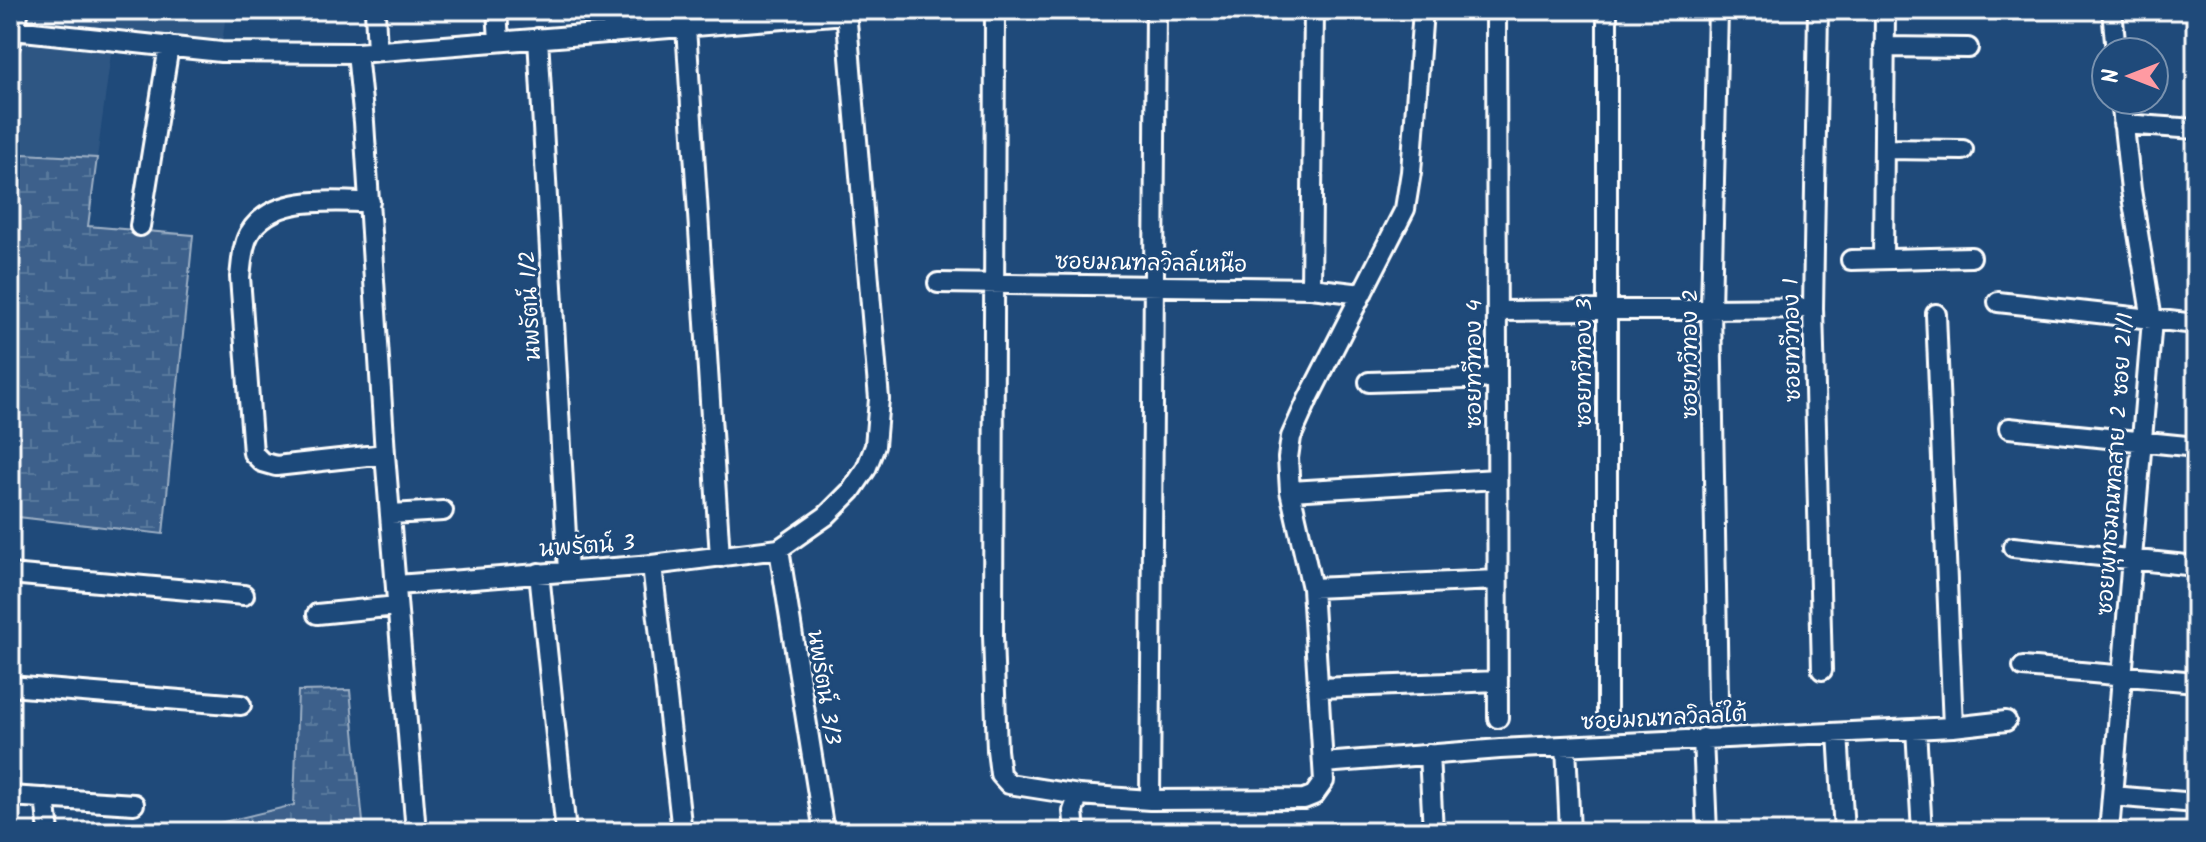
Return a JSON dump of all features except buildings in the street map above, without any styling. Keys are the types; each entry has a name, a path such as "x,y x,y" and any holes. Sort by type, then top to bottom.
{"street":[{"path":"19,10 12,38 263,54 357,53 686,27 730,17 846,12 879,399 875,446 866,469 851,491 814,527 779,549"},
{"path":"375,10 377,51"},
{"path":"497,10 499,41"},
{"path":"611,10 613,33"},
{"path":"995,10 993,636 998,764 1000,774 1009,784 1079,795 1150,800 1304,799 1321,789 1324,781 1312,588 1290,491 1288,458 1291,437 1308,399 1405,209 1423,10"},
{"path":"1150,800 1156,10"},
{"path":"1311,288 1314,10"},
{"name":"ซอยทวีทอง 4","path":"1496,10 1498,718"},
{"name":"ซอยทวีทอง 3","path":"1607,10 1607,716"},
{"name":"ซอยทวีทอง 2","path":"1718,10 1711,309 1718,698"},
{"name":"ซอยทวีทอง 1","path":"1818,10 1813,308 1822,670"},
{"path":"1883,259 1885,10"},
{"path":"2112,10 2114,36"},
{"path":"686,27 720,557"},
{"name":"นพรัตน์ 1/2","path":"538,38 568,571"},
{"path":"140,226 169,46"},
{"path":"1884,47 1968,48"},
{"path":"357,53 416,832"},
{"name":"ซอยพุทธมณฑลสาย 2 ซอย 21/1","path":"2109,832 2152,320 2122,116"},
{"path":"2123,124 2196,129"},
{"path":"1884,149 1963,150"},
{"path":"370,202 309,202 287,206 269,215 250,232 243,250 240,277 253,453 262,462 276,466 385,454"},
{"path":"1851,260 1971,257"},
{"name":"ซอยมณฑลวิลล์เหนือ","path":"938,283 1311,288 1362,294"},
{"path":"1998,302 2196,324"},
{"path":"1497,311 1813,308"},
{"path":"1936,314 1953,727"},
{"path":"1369,382 1497,378"},
{"path":"2009,428 2196,447"},
{"path":"1290,491 1497,479"},
{"path":"391,514 443,511"},
{"path":"2013,547 2196,566"},
{"name":"นพรัตน์ 3","path":"397,585 652,565 779,549"},
{"name":"นพรัตน์ 3/3","path":"779,549 824,832"},
{"path":"652,565 682,832"},
{"path":"539,573 566,832"},
{"path":"10,574 244,595"},
{"path":"1312,588 1497,580"},
{"path":"317,614 397,606"},
{"path":"2023,667 2196,682"},
{"path":"1320,688 1498,681"},
{"path":"10,686 241,705"},
{"name":"ซอยมณฑลวิลล์ใต้","path":"1324,763 1703,738 1953,727 2006,721"},
{"path":"1916,729 1922,832"},
{"path":"1838,733 1844,832"},
{"path":"1703,738 1707,832"},
{"path":"1566,746 1570,832"},
{"path":"1429,754 1433,832"},
{"path":"1075,832 1073,811 1079,795"},
{"path":"10,796 134,804"},
{"path":"2112,796 2196,803"},
{"path":"45,798 49,832"}],"shaded area":[{"path":"10,10 303,10 303,13 226,13 221,52 112,46 97,158 10,151"}],"green space":[{"path":"23,154 97,158 88,226 193,235 163,534 10,516 10,187 18,184"},
{"path":"350,690 364,832 182,832 294,805 298,691"}]}
